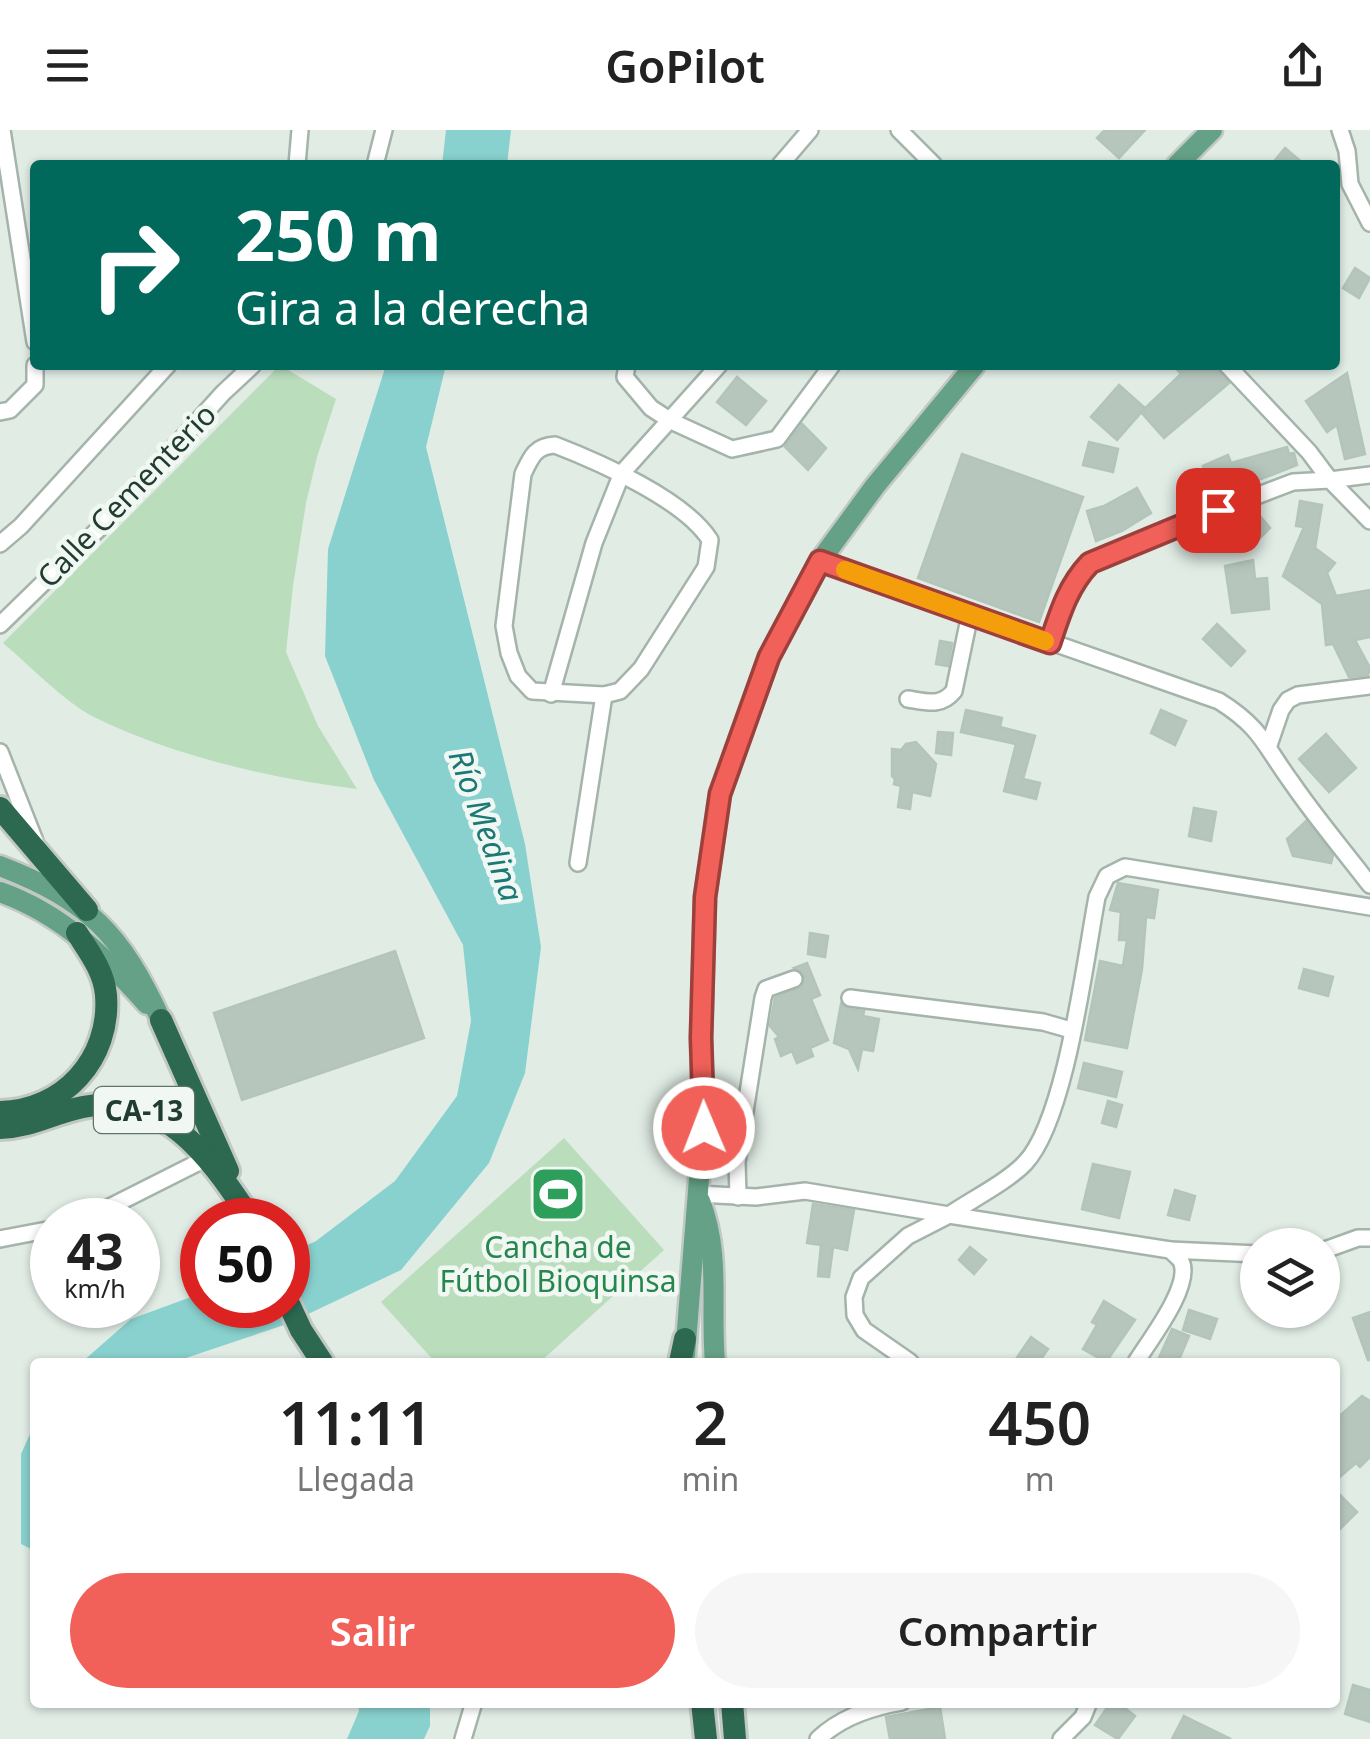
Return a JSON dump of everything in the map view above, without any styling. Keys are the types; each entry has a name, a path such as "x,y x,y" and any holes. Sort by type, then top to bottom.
{"highway":[{"path":"0,808 87,910"},
{"path":"0,1112 32,1109 58,1097 80,1078 96,1054 104,1026 106,994 98,964 76,933"},
{"name":"CA-13","path":"161,1020 240,1198"},
{"name":"CA-13","path":"0,1128 24,1127 82,1107 112,1104 141,1109 169,1121 208,1158 235,1198"},
{"path":"299,1328 319,1358"},
{"path":"703,1708 706,1739"},
{"path":"732,1708 734,1739"}],"main road":[{"path":"1182,160 1212,130"},
{"path":"683,1355 704,1128 701,1038 705,897 720,794 769,657 820,561 971,370"},
{"path":"0,866 40,882 87,910"},
{"path":"0,892 76,933 106,958 161,1020"},
{"name":"CA-13","path":"87,910 140,974 161,1020"},
{"path":"698,1194 710,1228 715,1275 715,1358"}],"street":[{"path":"2,130 30,310"},
{"path":"297,160 300,130"},
{"path":"376,160 384,130"},
{"path":"784,160 810,130"},
{"path":"898,130 929,160"},
{"path":"1340,130 1347,151 1350,184 1370,223"},
{"path":"0,412 10,410 35,385 35,370"},
{"path":"0,544 163,370"},
{"name":"Calle Cementerio","path":"0,625 115,513 248,370"},
{"path":"626,370 625,377 652,408 732,449 777,439 828,370"},
{"path":"551,694 594,543 622,473 715,370"},
{"path":"1232,370 1370,521"},
{"path":"555,445 622,473 702,526 710,540 710,552 706,567 641,669 620,691 551,694 532,691 518,676 504,626 522,474 542,446 555,445"},
{"path":"1050,643 1076,578 1090,563 1108,553 1292,482 1370,475"},
{"path":"820,561 1220,700 1246,718 1269,745 1290,781 1370,884"},
{"path":"908,699 937,703 947,700 954,691 970,614"},
{"path":"1269,745 1288,700 1298,695 1370,686"},
{"path":"578,863 604,694"},
{"path":"0,752 40,854"},
{"path":"904,1358 864,1330 855,1316 854,1297 861,1278 908,1236 948,1215 1025,1164 1044,1135 1058,1099 1097,897 1107,876 1126,866 1370,907"},
{"path":"738,1197 736,1162 763,998 766,990 794,979"},
{"path":"850,998 1043,1022 1071,1030"},
{"path":"128,1198 208,1158"},
{"path":"698,1194 738,1197 804,1191 1170,1250 1240,1253"},
{"path":"0,1239 30,1233"},
{"path":"1340,1244 1370,1238"},
{"path":"1138,1358 1180,1290 1184,1274 1180,1260 1170,1250"},
{"path":"462,1739 472,1708"},
{"path":"818,1739 841,1722 874,1708"},
{"path":"1060,1739 1084,1717 1087,1708"}],"green space":[{"path":"275,370 288,370 336,399 306,503 286,652 318,726 357,789 289,779 222,763 123,730 70,702 3,643"},
{"name":"Cancha de Fútbol Bioquinsa","path":"564,1138 664,1250 544,1358 431,1358 381,1302"}],"water":[{"path":"446,130 511,130 508,160 443,160"},
{"name":"Río Medina","path":"384,370 445,370 426,447 525,844 541,947 525,1073 489,1163 401,1270 310,1313 310,1244 395,1181 457,1096 471,1021 463,945 374,780 325,656 328,549"},
{"path":"180,1301 180,1328 275,1328 186,1358 87,1358 121,1328 160,1328 160,1308"},
{"path":"30,1434 30,1548 21,1544 21,1454"},
{"path":"359,1708 430,1708 430,1726 424,1739 347,1739"}],"building":[{"path":"1105,130 1145,130 1119,158 1097,138"},
{"path":"1285,148 1299,160 1275,160"},
{"path":"1355,268 1370,278 1359,298 1343,288"},
{"path":"1177,370 1220,370 1229,383 1164,438 1141,412 1181,374"},
{"path":"1347,373 1365,454 1345,459 1337,425 1327,432 1306,401"},
{"path":"737,377 766,401 746,425 717,402"},
{"path":"1119,385 1145,408 1117,440 1091,417"},
{"path":"802,424 826,448 808,470 785,447"},
{"path":"1089,442 1118,449 1113,472 1083,465"},
{"path":"1287,447 1289,454 1294,453 1297,465 1215,497 1203,466 1228,455 1231,463"},
{"path":"962,454 1083,497 1039,622 918,578"},
{"path":"1137,488 1151,513 1096,541 1087,511"},
{"path":"1300,501 1322,505 1315,548 1335,563 1327,573 1336,596 1370,590 1370,637 1355,640 1370,668 1368,675 1349,677 1333,644 1326,645 1322,604 1283,576 1304,527 1296,526"},
{"path":"1254,509 1270,528 1256,542 1237,521"},
{"path":"1253,560 1255,579 1267,578 1269,609 1232,613 1225,566"},
{"path":"1217,624 1245,651 1231,666 1203,639"},
{"path":"940,641 952,643 948,666 936,664"},
{"path":"966,710 1002,718 1000,727 1035,736 1023,779 1040,783 1036,799 1004,791 1016,744 961,732"},
{"path":"1161,710 1186,721 1175,745 1151,733"},
{"path":"938,732 953,733 951,755 936,753"},
{"path":"1326,734 1356,768 1329,792 1299,759"},
{"path":"916,742 936,764 930,796 912,792 910,809 898,807 901,786 894,784 892,776 892,749 901,750"},
{"path":"1194,808 1216,812 1211,841 1189,836"},
{"path":"1306,821 1333,855 1331,863 1293,856 1287,839"},
{"path":"1118,883 1158,890 1154,918 1146,917 1142,969 1127,1048 1085,1040 1100,961 1123,966 1127,940 1119,940 1121,912 1110,910"},
{"path":"810,933 828,936 825,957 808,954"},
{"path":"395,951 424,1038 242,1100 214,1013"},
{"path":"807,963 820,995 811,999 828,1040 810,1048 813,1056 797,1063 792,1051 781,1056 775,1039 779,1037 770,1026 775,998 802,987 804,974 794,968"},
{"path":"1304,969 1333,977 1328,996 1299,988"},
{"path":"841,1004 864,1011 863,1016 879,1019 873,1051 862,1049 858,1069 849,1049 834,1043"},
{"path":"1084,1063 1122,1072 1116,1097 1078,1088"},
{"path":"1108,1101 1122,1105 1116,1127 1102,1123"},
{"path":"1093,1164 1130,1172 1119,1218 1082,1209"},
{"path":"1175,1190 1195,1196 1189,1220 1168,1215"},
{"path":"813,1204 854,1210 847,1250 833,1247 829,1277 818,1276 821,1245 807,1243"},
{"path":"970,1247 986,1260 974,1274 959,1260"},
{"path":"1104,1301 1135,1320 1109,1358 1099,1358 1083,1349 1097,1325 1092,1322"},
{"path":"1189,1310 1217,1319 1210,1339 1183,1330"},
{"path":"1370,1312 1370,1360 1368,1360 1353,1318"},
{"path":"1172,1329 1189,1336 1180,1358 1159,1358"},
{"path":"1031,1337 1048,1349 1042,1358 1017,1358"},
{"path":"1362,1396 1370,1401 1370,1457 1340,1477 1340,1416"},
{"path":"1340,1495 1357,1512 1340,1529"},
{"path":"1353,1685 1370,1690 1370,1722 1345,1714"},
{"path":"940,1708 945,1739 890,1739 886,1717"},
{"path":"1107,1708 1125,1708 1135,1716 1118,1739 1095,1725"},
{"path":"1184,1716 1231,1739 1172,1739"}],"slow traffic":[{"path":"845,570 1045,641"}],"place":[{"name":"Cancha de Fútbol Bioquinsa","path":"558,1194"}],"route":[{"path":"704,1128 701,1038 705,897 720,794 769,657 820,561 1050,643 1066,597 1090,563 1218,510"}]}
